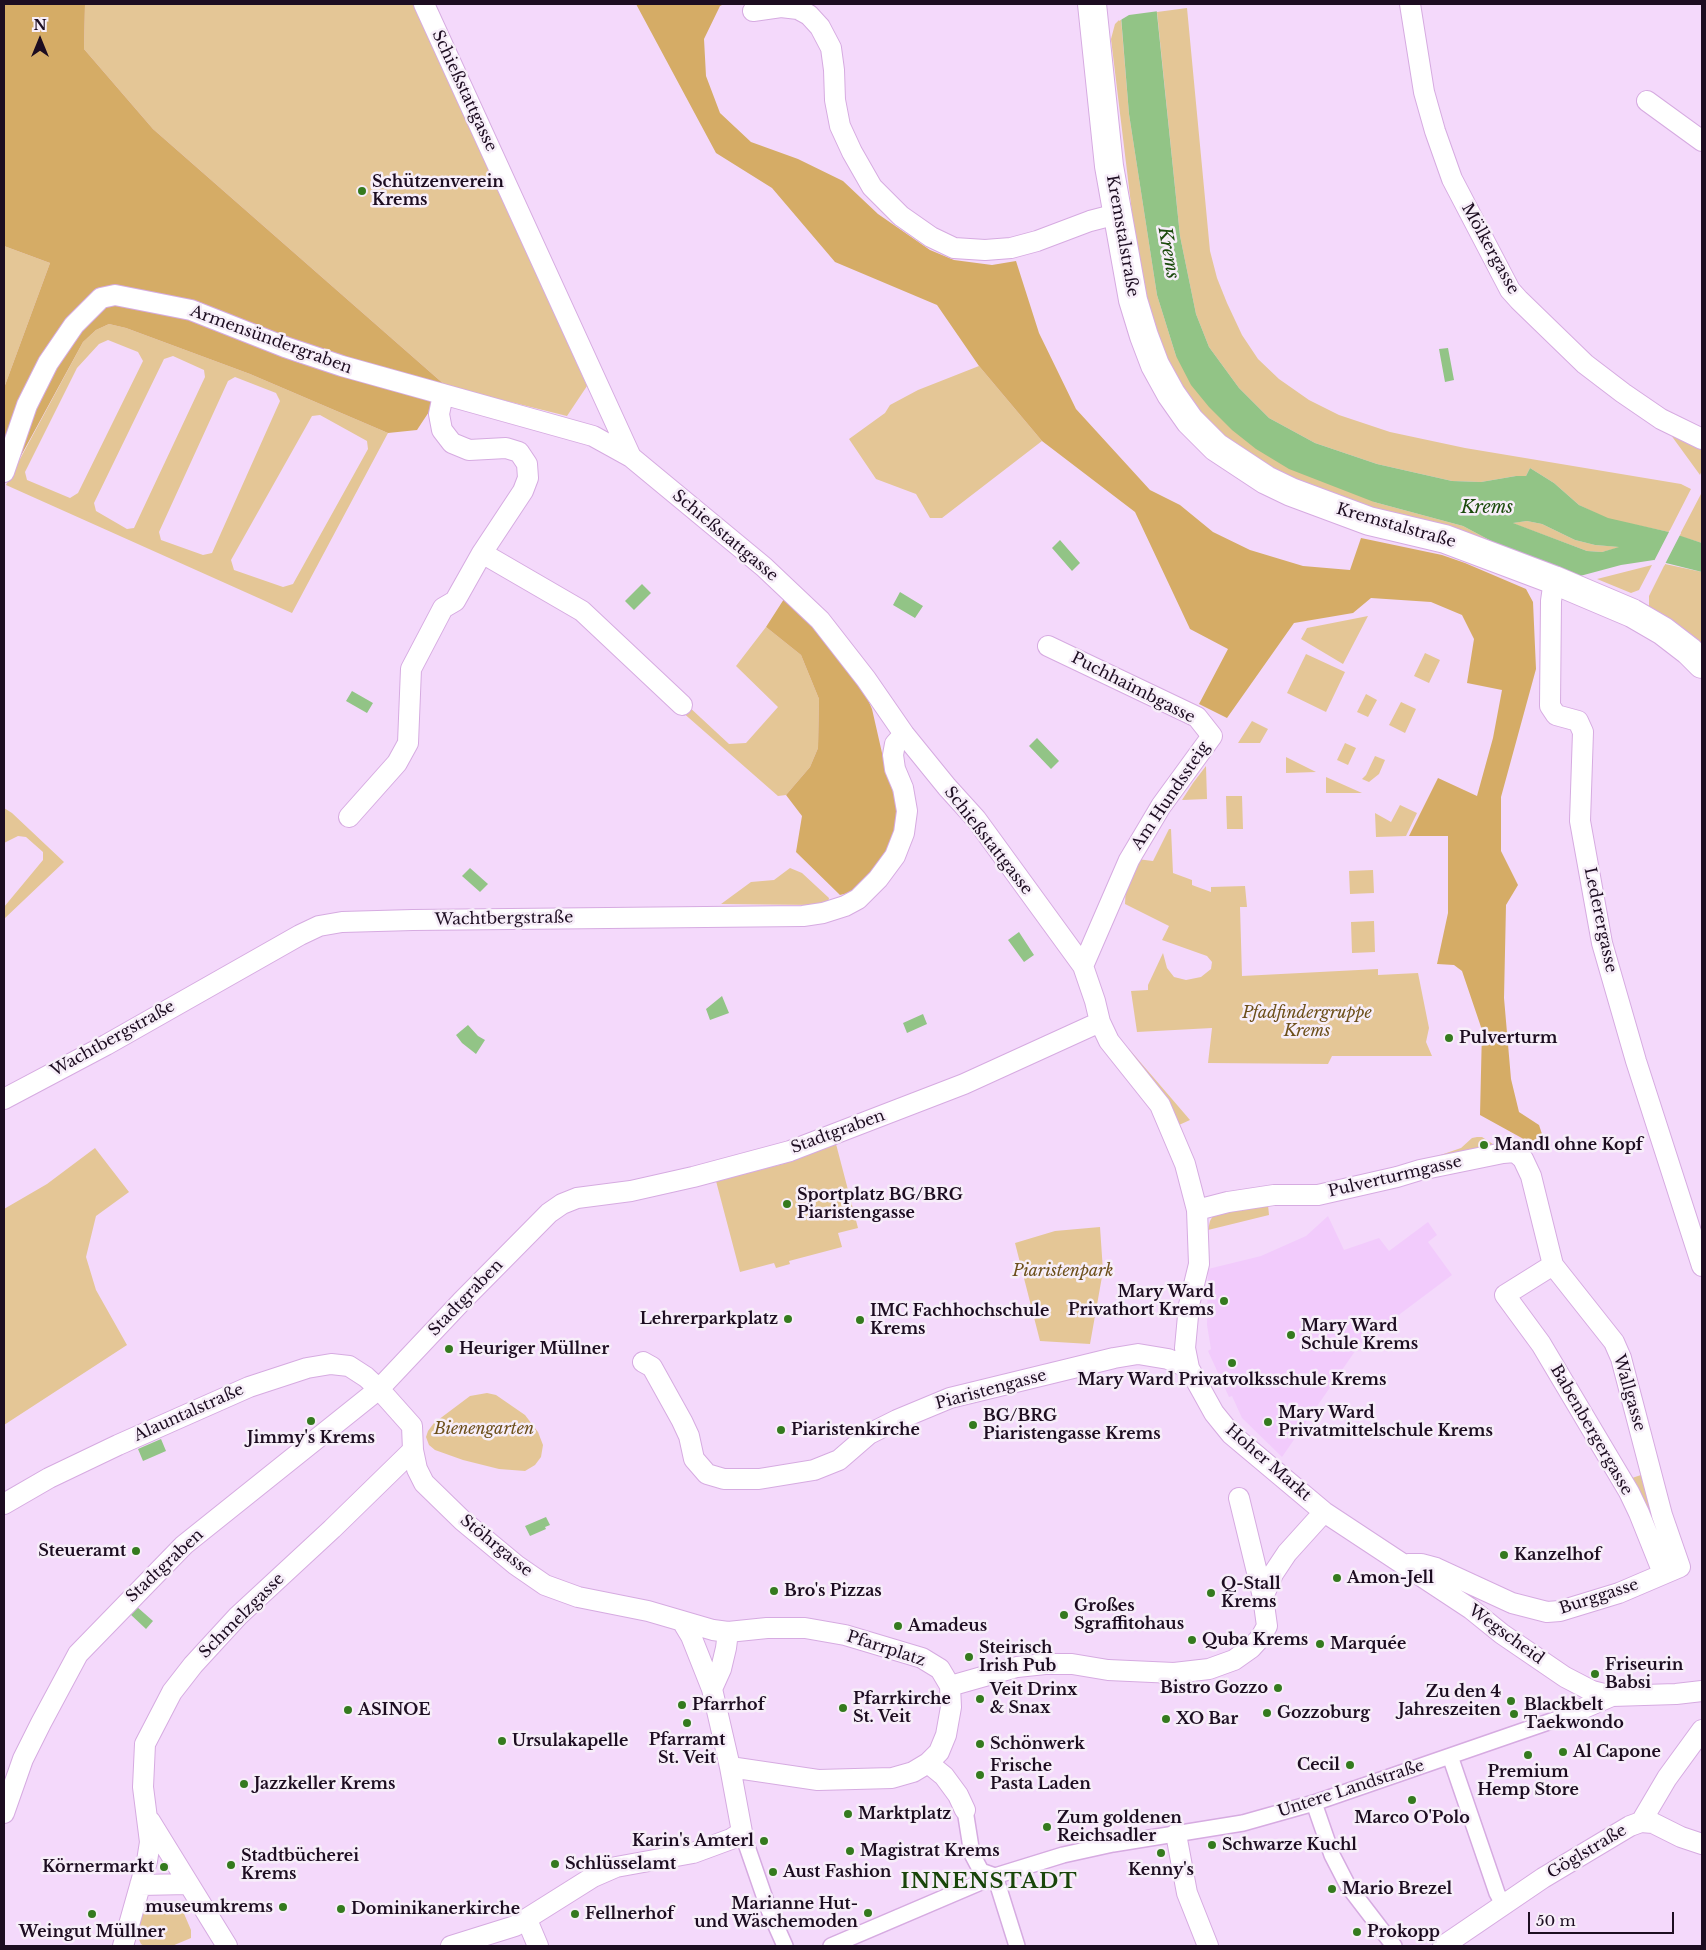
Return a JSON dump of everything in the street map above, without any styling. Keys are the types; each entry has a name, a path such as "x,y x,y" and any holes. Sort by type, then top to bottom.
{"main road":[{"name":"Kremstalstraße","path":"1093,4 1109,166 1133,300 1155,365 1170,394 1190,421 1216,447 1266,480 1326,506 1369,521 1446,539 1554,580 1632,613 1663,631 1689,651 1702,664"}],"street":[{"name":"Schießstattgasse","path":"424,4 631,457 764,567 820,620 866,679 904,734 976,819 1083,966 1100,1022 1109,1041 1160,1105 1185,1164 1197,1210 1199,1264 1189,1305 1186,1330 1185,1348 1189,1368"},
{"name":"Mölkergasse","path":"1410,4 1424,92 1435,131 1452,179 1510,290 1585,364 1622,393 1661,419 1702,440"},
{"path":"753,11 781,7 798,9 809,15 820,26 831,48 835,100 840,126 852,152 872,187 901,216 930,237 954,248 985,250 1012,248 1037,241 1090,221 1117,214"},
{"path":"1647,101 1702,141"},
{"name":"Armensündergraben","path":"4,472 26,405 48,363 74,325 101,298 115,295 191,310 293,350 342,366 593,436 631,457"},
{"path":"349,817 397,763 408,743 411,669 444,608 455,601 482,553 523,491 528,478 527,464 519,452 506,448 469,450 452,443 442,430 439,414 443,395"},
{"path":"482,553 582,611 682,706"},
{"name":"Lederergasse","path":"1554,580 1551,601 1550,706 1556,715 1578,721 1583,732 1580,821 1602,943 1636,1061 1702,1266"},
{"name":"Puchhaimbgasse","path":"1048,646 1196,716 1212,736"},
{"name":"Wachtbergstraße","path":"4,1099 106,1045 319,926 342,922 412,920 803,916 823,913 845,906 858,899 878,879 895,856 904,833 907,810 903,788 895,768 893,755 895,744 904,734"},
{"name":"Am Hundssteig","path":"1083,966 1129,860 1161,806 1212,736"},
{"name":"Stadtgraben","path":"4,1813 23,1759 78,1654 184,1545 379,1389 460,1302 549,1213 562,1204 577,1198 631,1191 693,1177 790,1151 964,1084 1100,1022"},
{"name":"Pulverturmgasse","path":"1197,1210 1228,1202 1274,1195 1318,1195 1420,1170 1515,1152"},
{"name":"Wallgasse","path":"1515,1152 1523,1159 1530,1176 1554,1265 1614,1342 1617,1349 1662,1515 1672,1570"},
{"name":"Babenbergergasse","path":"1554,1265 1505,1295 1541,1344 1672,1570"},
{"name":"Piaristengasse","path":"644,1362 652,1367 682,1421 689,1436 694,1458 707,1474 724,1479 759,1479 814,1470 839,1460 869,1434 950,1398 1114,1358 1138,1354 1168,1359 1189,1368"},
{"name":"Alauntalstraße","path":"4,1504 49,1478 118,1445 279,1376 331,1364 349,1366 379,1389"},
{"name":"Hoher Markt","path":"1189,1368 1214,1413 1231,1434 1324,1512 1404,1564"},
{"name":"Stöhrgasse","path":"379,1389 412,1426 413,1450 417,1469 424,1483 436,1496 516,1565 545,1585 578,1597 648,1611 682,1622"},
{"name":"Schmelzgasse","path":"149,1820 144,1787 145,1744 172,1692 193,1665 238,1616 332,1529 413,1450"},
{"path":"730,1767 818,1780 892,1778 913,1772 928,1763 939,1752 946,1735 951,1707 950,1686 1017,1667 1045,1664 1072,1664 1108,1670 1140,1672 1174,1672 1209,1669 1234,1660 1251,1648 1261,1637 1267,1626 1263,1597 1239,1498"},
{"name":"Hoher Markt","path":"1263,1597 1273,1574 1287,1554 1324,1512"},
{"name":"Burggasse","path":"1404,1564 1422,1564 1436,1568 1512,1603 1547,1612 1560,1611 1599,1600 1672,1570"},
{"name":"Wegscheid","path":"1404,1564 1472,1609 1502,1634 1564,1677 1592,1691 1612,1696"},
{"path":"682,1622 698,1652 712,1689 730,1767 742,1832 769,1910 785,1946"},
{"name":"Pfarrplatz","path":"682,1622 728,1632 767,1628 805,1628 854,1637 922,1658 940,1669 950,1686"},
{"path":"712,1689 721,1669 728,1632"},
{"name":"Untere Landstraße","path":"837,1945 995,1876 1063,1855 1113,1844 1243,1823 1314,1803 1564,1717 1612,1696 1676,1694 1702,1691"},
{"name":"Göglstraße","path":"1443,1946 1543,1878 1630,1826 1641,1822 1667,1778 1702,1730"},
{"path":"1450,1756 1497,1893 1504,1904"},
{"path":"928,1763 944,1776 958,1795 965,1810 972,1854 981,1870 995,1876 1016,1942 1001,1943"},
{"path":"1314,1803 1332,1855 1348,1886 1394,1946"},
{"path":"149,1820 227,1946"},
{"path":"127,1943 147,1861 150,1842 149,1820"},
{"path":"1641,1822 1653,1823 1680,1837 1702,1844"},
{"path":"451,1946 489,1936 528,1920 594,1877 616,1867 694,1853 731,1839 742,1832"},
{"path":"1176,1834 1187,1893 1208,1946"},
{"path":"140,1885 188,1884"},
{"path":"528,1920 538,1946"}],"shaded area":[{"path":"4,4 85,4 84,49 153,129 446,386 417,430 388,433 250,374 126,328 109,324 96,330 83,342 11,474 4,471 4,388 50,263 4,246"},
{"path":"636,4 724,4 720,6 704,39 706,76 720,113 751,142 798,159 843,181 878,214 930,250 954,260 992,265 1016,261 1039,333 1076,409 1150,490 1180,505 1213,532 1250,550 1303,566 1350,570 1361,538 1442,555 1526,589 1533,602 1536,669 1501,797 1501,851 1518,885 1506,905 1504,998 1511,1079 1519,1112 1539,1125 1544,1140 1529,1142 1480,1115 1482,1030 1462,971 1454,965 1437,964 1448,913 1448,836 1409,836 1438,778 1477,796 1493,738 1502,690 1467,683 1474,639 1462,615 1431,602 1371,598 1353,613 1294,623 1227,718 1199,704 1228,649 1190,629 1135,512 1042,441 979,366 937,305 835,262 772,188 716,153"},
{"path":"784,599 813,628 862,686 872,709 885,766 896,802 897,821 893,840 871,873 852,892 840,895 796,852 802,816 786,795 810,767 818,748 819,699 801,655 766,627"},
{"name":"Mary Ward Schule Krems","path":"1328,1216 1344,1250 1379,1238 1389,1251 1428,1222 1437,1235 1428,1242 1452,1275 1360,1344 1282,1457 1242,1418 1232,1396 1229,1397 1208,1351 1211,1349 1207,1325 1208,1269 1261,1256 1306,1236"}],"green space":[{"name":"Schützenverein Krems","path":"85,4 415,4 587,386 567,416 446,386 153,129 84,49"},
{"path":"1187,8 1210,251 1217,278 1227,303 1242,335 1258,359 1279,379 1309,400 1339,415 1390,432 1465,448 1681,484 1691,489 1669,532 1608,519 1579,505 1554,483 1530,468 1526,476 1481,482 1452,481 1377,464 1315,443 1269,418 1239,388 1209,347 1196,314 1180,236 1157,12"},
{"path":"1121,18 1129,114 1157,295 1176,356 1374,502 1463,526 1495,543 1462,532 1371,510 1284,477 1226,437 1201,412 1182,389 1156,331 1147,297 1134,229 1111,39 1115,24"},
{"path":"4,246 50,263 4,388"},
{"path":"109,324 126,328 250,374 388,433 292,613 6,485 83,342 96,330","holes":["108,340 138,352 143,361 78,493 70,498 27,480 25,472 77,368 99,344","173,356 204,370 205,377 134,528 127,529 96,511 94,503 164,359","235,377 276,393 280,401 212,553 203,555 161,540 159,532 228,381","320,415 367,441 368,449 293,584 283,587 234,570 231,560 312,416"]},
{"path":"979,366 1042,441 942,518 930,518 916,494 876,479 849,439 885,413 890,405 918,390"},
{"path":"1668,431 1702,448 1702,470 1700,475"},
{"path":"1702,495 1702,543 1679,536"},
{"path":"1527,521 1542,524 1575,540 1595,545 1621,547 1602,552 1587,551 1512,523"},
{"path":"1665,564 1702,572 1702,649 1649,609 1649,596"},
{"path":"1652,565 1639,590 1631,593 1597,579"},
{"path":"1368,616 1343,664 1301,639 1307,628"},
{"path":"766,627 801,655 819,699 818,748 810,767 786,795 778,796 681,711 687,705 729,744 746,743 778,707 736,666"},
{"path":"1425,653 1440,660 1429,683 1414,676"},
{"path":"1306,654 1345,672 1326,712 1287,693"},
{"path":"1366,694 1377,700 1368,717 1357,712"},
{"path":"1401,702 1416,709 1405,733 1389,725"},
{"path":"1252,721 1268,729 1260,743 1238,743"},
{"path":"1345,743 1356,748 1348,765 1337,760"},
{"path":"1375,756 1385,760 1379,774 1369,782 1362,779 1366,775"},
{"path":"1286,757 1316,772 1286,773"},
{"path":"1206,766 1207,799 1182,800 1193,783"},
{"path":"1326,777 1362,793 1326,793"},
{"path":"1226,796 1242,796 1243,829 1227,829"},
{"path":"1400,805 1417,813 1406,836 1376,837 1375,813 1391,822"},
{"path":"4,808 12,813 64,862 4,919 4,907 43,860 43,852 26,837 18,836 4,843"},
{"name":"Pfadfindergruppe Krems","path":"1169,829 1171,829 1173,873 1192,880 1192,885 1211,892 1211,887 1245,886 1247,907 1240,907 1242,976 1378,969 1378,975 1418,973 1429,1028 1426,1042 1432,1056 1332,1056 1328,1064 1208,1063 1212,1028 1137,1032 1131,991 1148,990 1148,985 1163,953 1167,968 1174,977 1186,980 1201,977 1211,969 1212,962 1207,956 1162,940 1169,926 1125,904 1126,883 1137,859 1153,861"},
{"path":"790,868 802,873 829,898 828,903 815,905 721,904 751,882 774,880"},
{"path":"1373,870 1374,893 1350,894 1349,871"},
{"path":"1374,921 1375,952 1352,953 1351,922"},
{"path":"1127,1048 1190,1120 1179,1125 1126,1050"},
{"path":"1482,1137 1496,1146 1423,1161 1461,1148 1472,1138"},
{"name":"Sportplatz BG/BRG Piaristengasse","path":"836,1144 858,1228 838,1233 842,1247 789,1261 790,1264 776,1268 774,1263 740,1272 716,1181 783,1164"},
{"path":"95,1148 129,1192 96,1216 86,1257 96,1290 127,1345 4,1425 4,1209 47,1184"},
{"path":"1268,1205 1269,1215 1208,1230 1214,1214"},
{"name":"Piaristenpark","path":"1100,1227 1103,1271 1090,1344 1040,1341 1015,1243 1055,1231"},
{"name":"Bienengarten","path":"487,1393 496,1395 525,1415 538,1432 543,1445 541,1457 535,1465 525,1471 499,1469 463,1460 435,1450 429,1445 426,1437 434,1423 470,1396"},
{"path":"1641,1475 1652,1507 1645,1510 1632,1478"},
{"path":"180,1908 191,1930 191,1938 172,1946 144,1946 141,1944 135,1931 141,1909"}],"water":[{"name":"Krems","path":"1120,4 1156,4 1180,236 1196,314 1209,347 1239,388 1269,418 1315,443 1377,464 1452,481 1481,482 1526,476 1530,468 1554,483 1579,505 1608,518 1669,532 1702,543 1702,572 1654,560 1621,565 1580,576 1495,543 1463,526 1374,502 1289,469 1256,449 1232,430 1209,407 1191,385 1176,356 1157,295 1129,114","holes":["1527,521 1542,524 1575,540 1595,545 1619,547 1602,552 1587,551 1513,523"]},
{"path":"1448,348 1454,380 1445,382 1439,349"},
{"path":"1060,540 1080,563 1072,571 1052,548"},
{"path":"642,584 651,593 634,610 625,601"},
{"path":"900,592 923,606 915,618 893,605"},
{"path":"352,691 373,703 367,713 346,701"},
{"path":"1037,738 1059,761 1051,769 1029,746"},
{"path":"470,868 488,884 480,892 462,876"},
{"path":"1019,932 1034,955 1024,962 1008,940"},
{"path":"722,996 729,1013 710,1020 706,1009"},
{"path":"923,1014 927,1024 907,1033 903,1023"},
{"path":"468,1025 478,1036 485,1040 476,1054 462,1043 456,1035"},
{"path":"161,1439 166,1451 143,1461 138,1449"},
{"path":"546,1517 550,1525 545,1527 546,1529 530,1536 525,1526"},
{"path":"136,1606 153,1621 146,1629 129,1613"}],"pier":[{"path":"1117,4 1158,4 1159,11 1129,15 1119,21"},
{"path":"1670,530 1681,533 1664,566 1653,563"}],"place":[{"name":"Schützenverein Krems","path":"362,191"},
{"name":"Pulverturm","path":"1449,1038"},
{"name":"Mandl ohne Kopf","path":"1484,1145"},
{"name":"Sportplatz BG/BRG Piaristengasse","path":"787,1204"},
{"name":"Mary Ward Privathort Krems","path":"1224,1301"},
{"name":"Lehrerparkplatz","path":"788,1319"},
{"name":"IMC Fachhochschule Krems","path":"860,1320"},
{"name":"Mary Ward Schule Krems","path":"1291,1335"},
{"name":"Heuriger Müllner","path":"449,1349"},
{"name":"Mary Ward Privatvolksschule Krems","path":"1232,1363"},
{"name":"Jimmy's Krems","path":"311,1421"},
{"name":"Mary Ward Privatmittelschule Krems","path":"1268,1422"},
{"name":"BG/BRG Piaristengasse Krems","path":"973,1425"},
{"name":"Piaristenkirche","path":"781,1430"},
{"name":"Steueramt","path":"136,1551"},
{"name":"Kanzelhof","path":"1504,1555"},
{"name":"Amon-Jell","path":"1337,1578"},
{"name":"Bro's Pizzas","path":"774,1591"},
{"name":"Q-Stall Krems","path":"1211,1593"},
{"name":"Großes Sgraffitohaus","path":"1064,1615"},
{"name":"Amadeus","path":"898,1626"},
{"name":"Quba Krems","path":"1192,1640"},
{"name":"Marquée","path":"1320,1644"},
{"name":"Steirisch Irish Pub","path":"969,1657"},
{"name":"Friseurin Babsi","path":"1595,1674"},
{"name":"Bistro Gozzo","path":"1278,1688"},
{"name":"Veit Drinx & Snax","path":"980,1699"},
{"name":"Zu den 4 Jahreszeiten","path":"1511,1701"},
{"name":"Pfarrhof","path":"682,1705"},
{"name":"Pfarrkirche St. Veit","path":"843,1708"},
{"name":"ASINOE","path":"348,1710"},
{"name":"Gozzoburg","path":"1267,1713"},
{"name":"Blackbelt Taekwondo","path":"1514,1714"},
{"name":"XO Bar","path":"1166,1719"},
{"name":"Pfarramt St. Veit","path":"687,1723"},
{"name":"Ursulakapelle","path":"502,1741"},
{"name":"Schönwerk","path":"980,1744"},
{"name":"Al Capone","path":"1563,1752"},
{"name":"Premium Hemp Store","path":"1528,1755"},
{"name":"Cecil","path":"1350,1765"},
{"name":"Frische Pasta Laden","path":"980,1775"},
{"name":"Jazzkeller Krems","path":"244,1784"},
{"name":"Marco O'Polo","path":"1412,1800"},
{"name":"Marktplatz","path":"848,1814"},
{"name":"Zum goldenen Reichsadler","path":"1047,1827"},
{"name":"Karin's Amterl","path":"764,1841"},
{"name":"Schwarze Kuchl","path":"1212,1845"},
{"name":"Magistrat Krems","path":"850,1851"},
{"name":"Kenny's","path":"1161,1853"},
{"name":"Schlüsselamt","path":"555,1864"},
{"name":"Stadtbücherei Krems","path":"231,1865"},
{"name":"Körnermarkt","path":"164,1867"},
{"name":"Aust Fashion","path":"773,1872"},
{"name":"Mario Brezel","path":"1332,1889"},
{"name":"museumkrems","path":"283,1907"},
{"name":"Dominikanerkirche","path":"341,1909"},
{"name":"Marianne Hut- und Wäschemoden","path":"868,1913"},
{"name":"Weingut Müllner","path":"92,1914"},
{"name":"Fellnerhof","path":"575,1914"},
{"name":"Prokopp","path":"1357,1932"}],"district":[{"name":"INNENSTADT","path":"989,1882"}]}
